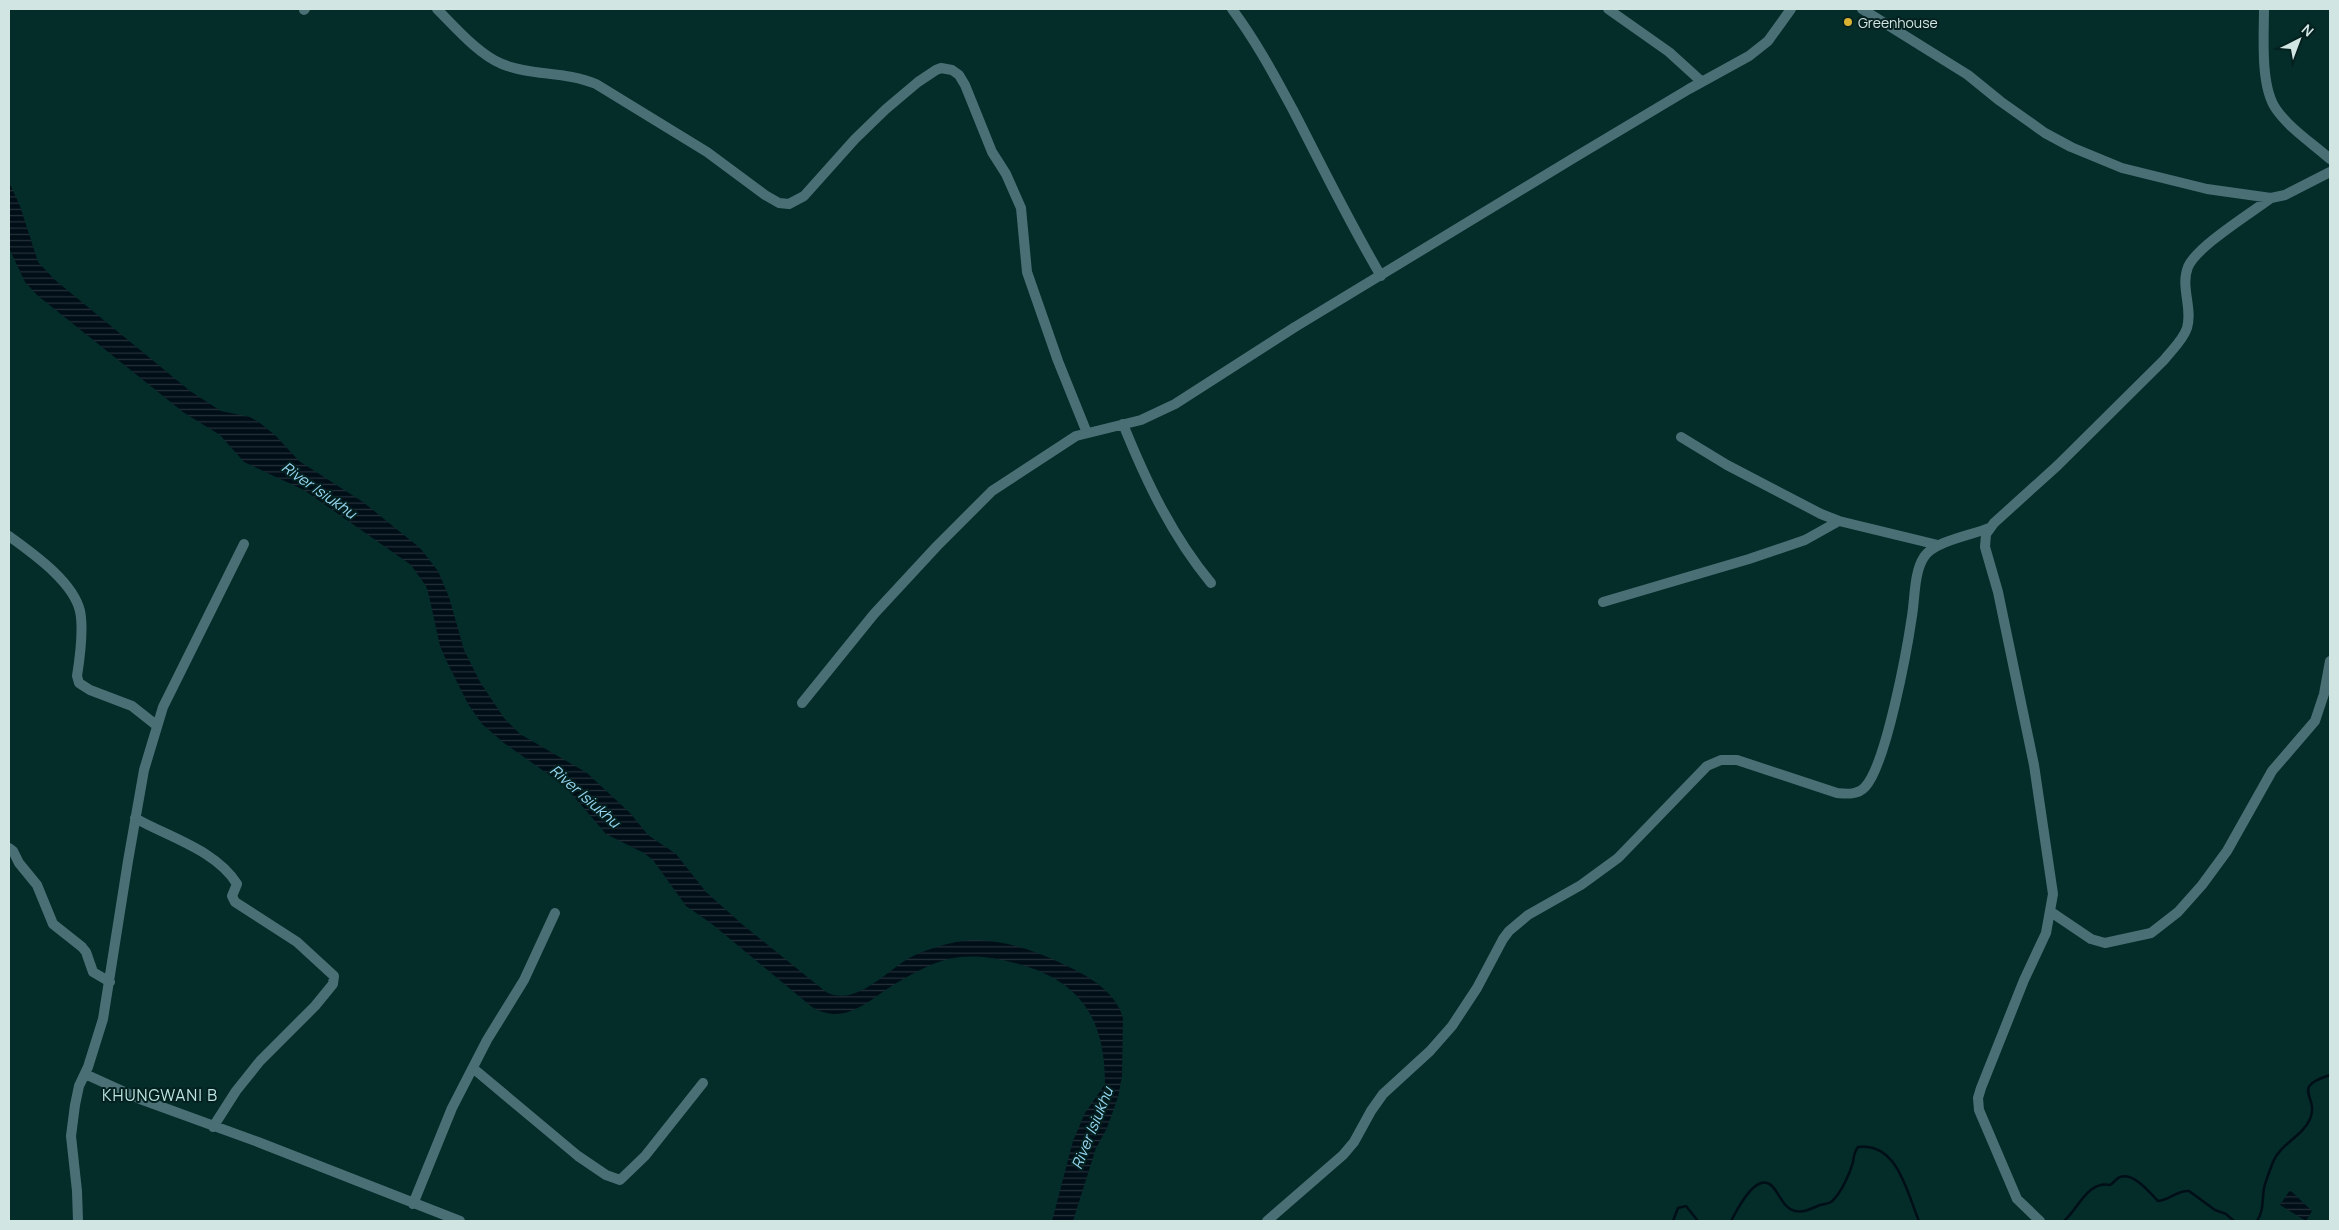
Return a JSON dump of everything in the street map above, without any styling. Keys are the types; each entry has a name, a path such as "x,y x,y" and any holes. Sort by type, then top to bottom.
{"street":[{"path":"437,9 470,41 500,64 580,77 596,84 706,152 765,195 784,204 794,203 804,196 886,109 918,82 936,70 952,70 959,75 965,85 992,152 1006,174 1021,208 1027,272 1058,361 1087,432"},
{"path":"1232,9 1264,57 1328,176 1354,230 1381,276"},
{"path":"1608,9 1669,52 1702,82"},
{"path":"802,704 874,614 983,499 1062,444 1087,432 1141,420 1175,404 1295,327 1760,49 1791,9"},
{"path":"1862,9 1960,70 2030,122 2071,147 2122,168 2217,191 2271,198 2284,195 2330,172"},
{"path":"2264,9 2265,69 2272,103 2288,122 2330,158"},
{"path":"1267,1221 1320,1178 1343,1155 1354,1142 1383,1094 1430,1051 1452,1026 1477,988 1509,931 1528,915 1581,885 1618,858 1707,766 1721,760 1737,760 1837,793 1852,794 1864,788 1875,770 1886,740 1922,561 1928,552 1938,545 1989,528 2164,360 2179,343 2187,328 2189,309 2185,273 2191,260 2210,243 2271,198"},
{"path":"1123,424 1150,486 1178,540 1211,583"},
{"path":"1681,437 1727,466 1814,511 1839,521 1938,545"},
{"path":"1603,602 1749,560 1805,540 1839,521"},
{"path":"1989,528 1985,546 2007,632 2042,809 2053,894 2046,933 2024,980 1978,1098 1979,1110 2017,1199 2040,1221"},
{"path":"9,536 51,569 77,602 80,624 77,676 79,683 90,690 132,706 156,725"},
{"path":"78,1221 71,1136 79,1086 85,1074 103,1019 144,770 156,725 187,657 244,544"},
{"path":"2051,912 2091,939 2106,943 2151,932 2178,912 2202,885 2227,851 2272,771 2315,720 2324,694 2330,661"},
{"path":"135,818 181,841 217,864 237,884 232,896 235,902 297,942 334,976 333,984 315,1006 260,1061 236,1090 213,1126"},
{"path":"9,848 13,850 19,864 37,885 53,924 82,947 86,952 93,972 110,982"},
{"path":"413,1204 452,1108 474,1069 487,1040 524,980 555,913"},
{"path":"474,1069 578,1156 606,1175 620,1180 644,1156 703,1083"},
{"path":"85,1074 140,1099 460,1221"}],"water":[{"name":"River Isiukhu","path":"9,182 20,206 38,262 55,280 190,391 221,411 250,417 260,423 276,436 299,461 363,502 420,548 438,571 449,597 464,650 480,682 504,718 520,734 587,773 630,813 648,835 676,854 706,892 743,925 826,992 838,996 849,995 871,985 903,962 918,954 956,942 971,940 1000,942 1029,950 1069,967 1102,987 1115,1001 1123,1018 1122,1076 1118,1097 1107,1128 1096,1148 1073,1221 1052,1221 1073,1141 1085,1113 1105,1084 1104,1061 1094,1022 1085,1006 1072,992 1057,980 1038,970 1015,963 973,956 948,959 927,967 893,985 855,1010 834,1014 812,1007 712,924 686,906 653,860 644,853 606,834 565,786 504,743 482,724 468,704 447,662 440,646 426,586 411,565 304,490 244,462 220,435 183,412 37,295 25,282 9,248"},
{"path":"2290,1190 2312,1211 2306,1221 2280,1205"}],"waterway":[{"path":"2257,1221 2262,1209 2264,1188 2276,1156 2307,1125 2310,1119 2312,1104 2308,1089 2311,1084 2330,1075"},
{"path":"1731,1221 1748,1194 1760,1184 1766,1183 1772,1186 1787,1207 1795,1211 1805,1211 1831,1202 1845,1183 1858,1147 1872,1148 1883,1153 1892,1161 1905,1184 1919,1221"},
{"path":"2064,1221 2089,1191 2095,1187 2110,1185 2125,1176 2136,1180 2158,1201 2181,1192 2189,1191 2234,1221"},
{"path":"1673,1221 1678,1208 1686,1206 1698,1221"}],"place":[{"name":"Greenhouse","path":"1848,22"}],"district":[{"name":"KHUNGWANI B","path":"160,1095"}]}
